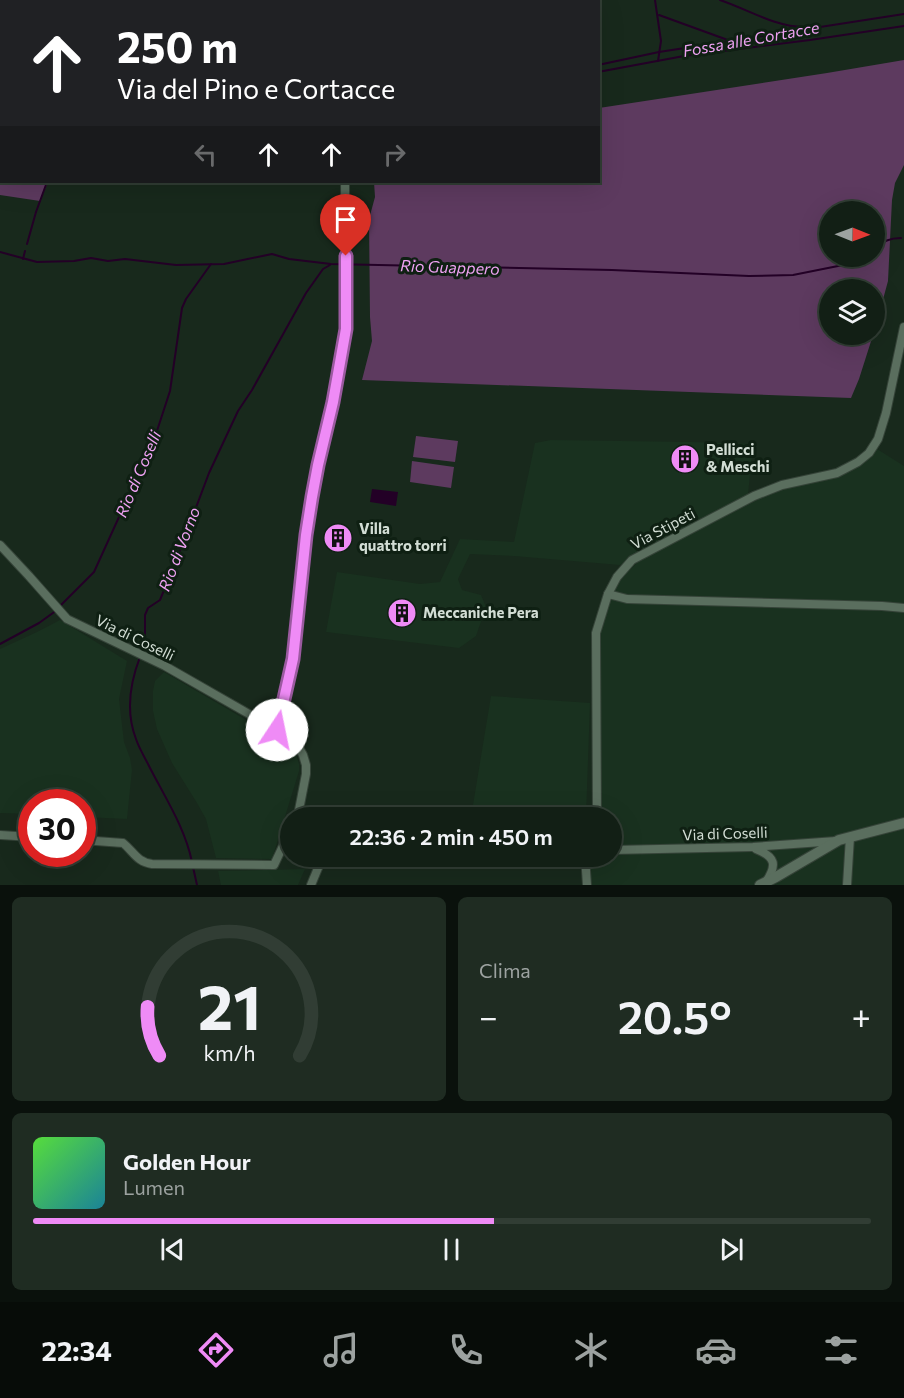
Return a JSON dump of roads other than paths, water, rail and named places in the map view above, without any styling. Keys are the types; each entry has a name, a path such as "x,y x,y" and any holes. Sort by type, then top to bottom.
{"street":[{"path":"277,730 293,659 306,535 318,465 333,402 346,329 345,183"},
{"name":"Via Stipeti","path":"597,807 596,633 608,594 617,577 632,560 754,496 782,485 837,473 858,462 869,453 878,439 886,413 904,327"},
{"name":"Via di Coselli","path":"0,545 67,619 150,658 277,730 297,744 305,759 306,774 300,807"},
{"path":"608,594 627,599 904,608"},
{"path":"763,884 845,839 904,823"},
{"path":"0,835 18,836"},
{"path":"845,839 848,885"},
{"name":"Via di Coselli","path":"622,850 753,847 845,839"},
{"path":"96,841 123,843 144,863 274,865 280,852"},
{"path":"753,847 766,853 772,859 774,867 763,884"},
{"path":"311,885 318,867"},
{"path":"586,867 587,885"}],"waterway":[{"path":"655,0 661,41 658,61"},
{"path":"720,0 772,21 804,27"},
{"name":"Fossa alle Cortacce","path":"600,65 659,52 904,14"},
{"path":"659,15 747,47"},
{"path":"600,72 684,56 904,26"},
{"path":"27,244 47,183"},
{"name":"Rio Guappero","path":"885,241 901,238"},
{"name":"Rio Guappero","path":"23,259 25,251"},
{"name":"Rio Guappero","path":"0,252 37,262 91,258 176,265 224,264 272,254 289,259 331,264 612,270 749,276 793,275 833,267"},
{"name":"Rio di Coselli","path":"60,606 94,572 154,440 170,391 182,308 211,264"},
{"name":"Rio di Vorno","path":"143,652 145,615 148,608 160,600 209,473 238,411 306,293 323,269 330,265"},
{"name":"Rio di Coselli","path":"0,644 39,623 57,610"},
{"name":"Rio di Vorno","path":"140,657 130,698 133,729 140,749 179,824 192,862"},
{"name":"Rio di Vorno","path":"193,867 197,885"}],"place":[{"name":"Pellicci & Meschi","path":"685,459"},
{"name":"Villa quattro torri","path":"338,538"},
{"name":"Meccaniche Pera","path":"402,613"}]}
